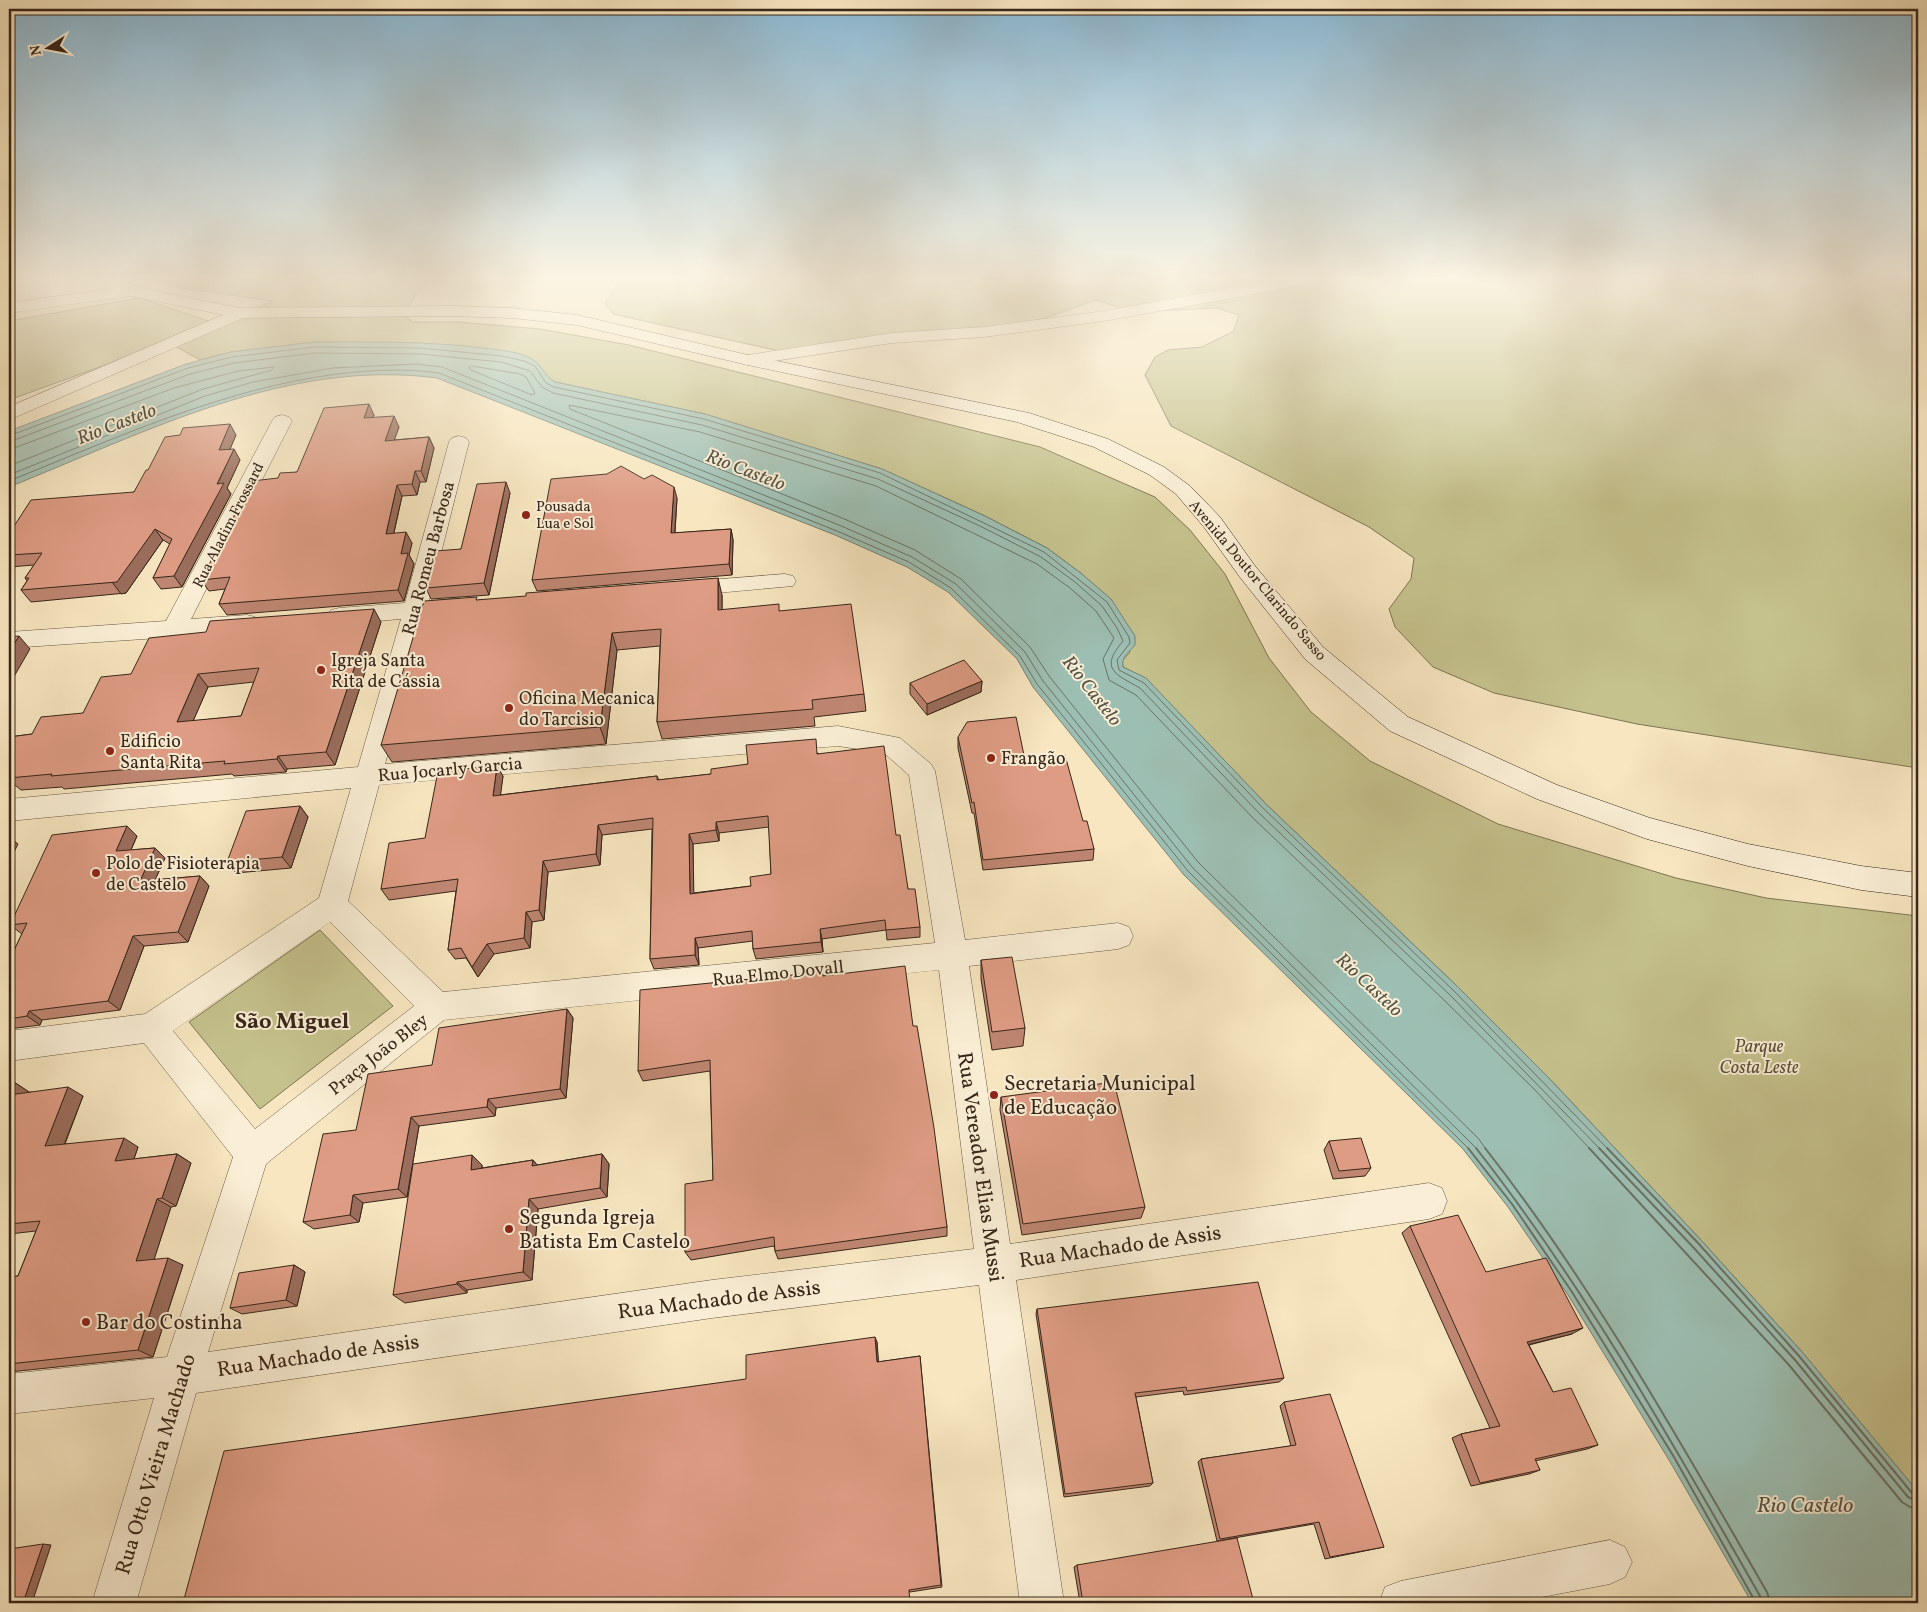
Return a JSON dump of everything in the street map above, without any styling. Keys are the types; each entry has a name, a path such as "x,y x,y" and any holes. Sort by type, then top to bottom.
{"street":[{"path":"9,414 145,354"},
{"name":"Avenida Doutor Clarindo Sasso","path":"723,354 1022,417 1101,443 1157,471 1183,490 1212,522 1247,571 1314,652 1399,724 1548,792 1648,828 1748,855 1861,878 1918,885"},
{"path":"748,360 786,354"},
{"name":"Rua Aladim Frossard","path":"174,629 282,421"},
{"name":"Rua Romeu Barbosa","path":"332,905 415,610 458,442"},
{"path":"659,591 785,581"},
{"path":"319,617 483,604"},
{"path":"9,640 271,621"},
{"name":"Rua Jocarly Garcia","path":"9,810 367,776 838,736 891,745"},
{"name":"Rua Vereador Elias Mussi","path":"891,745 922,770 952,955 1042,1603"},
{"path":"9,1046 152,1028 332,905"},
{"name":"Praça João Bley","path":"252,1153 437,1007 332,905"},
{"name":"Rua Elmo Dovall","path":"437,1007 952,955 1118,936"},
{"path":"152,1028 252,1153"},
{"name":"Rua Otto Vieira Machado","path":"114,1603 181,1375 252,1153"},
{"name":"Rua Machado de Assis","path":"9,1394 181,1375 712,1299 994,1265 1429,1200"},
{"path":"1401,1603 1610,1562"}],"green space":[{"path":"9,354 135,354 9,400"},
{"path":"190,354 222,354 200,360"},
{"name":"Parque Costa Leste","path":"508,354 666,354 1040,447 1155,497 1190,530 1225,574 1269,658 1311,712 1370,761 1498,824 1676,878 1766,898 1918,916 1918,1492 1803,1353 1701,1240 1548,1077 1458,987 1267,805 1146,679 1123,667 1122,661 1130,652 1082,574 1047,548 985,516 882,469 705,414 555,382"},
{"path":"1160,354 1918,354 1918,768 1637,724 1494,693 1433,667 1395,627 1389,609 1411,579 1414,558 1369,527 1171,426 1145,375 1155,357"},
{"path":"320,930 393,1006 260,1109 189,1022"}],"water":[{"name":"Rio Castelo","path":"223,354 521,354 533,360 555,382 705,414 882,469 985,516 1047,548 1111,599 1135,636 1135,645 1124,657 1123,667 1146,678 1267,805 1458,987 1548,1077 1701,1240 1803,1353 1918,1492 1918,1603 1752,1603 1669,1460 1568,1295 1508,1207 1463,1149 1184,875 1033,687 1017,659 948,592 907,567 835,535 437,378 381,375 326,379 271,389 217,405 164,424 9,487 9,431 186,364"}],"building":[{"path":"369,404 364,418 394,416 385,441 429,437 421,471 415,471 412,484 397,485 386,534 406,532 401,554 408,553 398,590 219,604 230,577 201,580 252,481 278,478 280,473 297,472 324,408"},
{"path":"230,424 219,450 234,449 217,484 224,483 174,576 153,578 172,539 155,529 117,582 21,590 29,578 25,578 42,553 9,555 9,534 31,500 134,492 165,437 180,435 183,428"},
{"path":"621,466 644,479 652,475 674,487 671,533 731,529 729,564 532,580 551,479 607,474"},
{"path":"506,482 484,583 426,588 435,551 461,549 477,484"},
{"path":"718,578 718,610 779,604 779,611 851,604 864,694 812,700 813,709 657,722 661,629 612,633 600,727 381,745 424,601 477,597 476,600 526,596 526,593"},
{"path":"374,609 326,752 278,756 277,759 224,764 225,761 9,778 11,772 9,772 9,737 32,734 41,717 83,713 101,677 131,674 149,638 206,632 210,621","holes":["259,668 241,716 177,722 198,674"]},
{"path":"19,636 9,652 9,637"},
{"path":"964,660 982,681 927,704 910,683"},
{"path":"1016,717 1025,760 1065,755 1083,821 1087,821 1094,849 983,860 974,802 972,803 958,737 967,722"},
{"path":"816,739 817,754 884,746 896,835 900,835 908,889 915,889 920,927 886,930 885,920 820,929 821,942 753,949 752,931 695,938 695,955 650,959 653,818 598,825 596,854 543,861 539,910 526,912 524,938 487,944 472,967 461,948 448,950 458,879 381,889 389,843 425,838 438,771 497,766 493,796 657,776 657,780 711,774 711,769 748,764 746,745","holes":["768,816 771,874 750,877 751,886 690,894 689,834 716,830 716,822"]},
{"path":"300,806 282,857 227,862 246,811"},
{"path":"127,826 116,851 155,848 140,881 200,876 178,932 133,936 108,1001 29,1011 27,1016 9,1019 9,961 27,923 10,925 52,835"},
{"path":"1012,957 1025,1028 992,1032 981,960"},
{"path":"905,966 913,1026 917,1026 934,1128 947,1227 775,1251 774,1237 685,1252 685,1184 713,1180 710,1060 638,1071 640,990 822,972 823,976"},
{"path":"567,1009 560,1089 488,1099 487,1107 411,1117 398,1189 353,1195 350,1215 303,1222 323,1134 356,1130 368,1074 432,1065 439,1028"},
{"path":"14,1082 9,1093 9,1083"},
{"path":"1114,1082 1145,1207 1023,1224 1001,1097"},
{"path":"68,1087 45,1146 124,1138 115,1161 177,1154 162,1198 157,1199 136,1261 168,1258 138,1350 9,1364 9,1277 18,1276 40,1221 9,1224 9,1095"},
{"path":"1361,1138 1371,1168 1339,1171 1329,1141"},
{"path":"602,1154 600,1188 529,1199 523,1272 457,1282 457,1284 393,1295 413,1164 472,1155 471,1170 533,1160 532,1166"},
{"path":"1458,1215 1486,1272 1546,1258 1583,1328 1527,1342 1553,1392 1571,1388 1598,1445 1535,1459 1540,1470 1480,1483 1461,1434 1500,1426 1410,1226"},
{"path":"294,1265 286,1300 230,1308 239,1273"},
{"path":"1258,1282 1284,1378 1187,1391 1186,1387 1135,1393 1153,1483 1065,1494 1037,1309"},
{"path":"875,1337 877,1362 920,1356 941,1585 909,1590 910,1603 183,1603 224,1451 746,1379 746,1355"},
{"path":"1330,1394 1384,1547 1330,1557 1319,1522 1220,1539 1201,1459 1296,1445 1284,1402"},
{"path":"1237,1538 1254,1603 1083,1603 1077,1565"},
{"path":"43,1544 23,1603 9,1603 9,1549"}],"place":[{"name":"Pousada Lua e Sol","path":"526,515"},
{"name":"Igreja Santa Rita de Cássia","path":"321,670"},
{"name":"Oficina Mecanica do Tarcisio","path":"509,708"},
{"name":"Edificio Santa Rita","path":"110,751"},
{"name":"Frangão","path":"991,758"},
{"name":"Polo de Fisioterapia de Castelo","path":"96,873"},
{"name":"Secretaria Municipal de Educação","path":"994,1095"},
{"name":"Segunda Igreja Batista Em Castelo","path":"509,1229"},
{"name":"Bar do Costinha","path":"86,1322"}],"district":[{"name":"São Miguel","path":"292,1020"}]}
